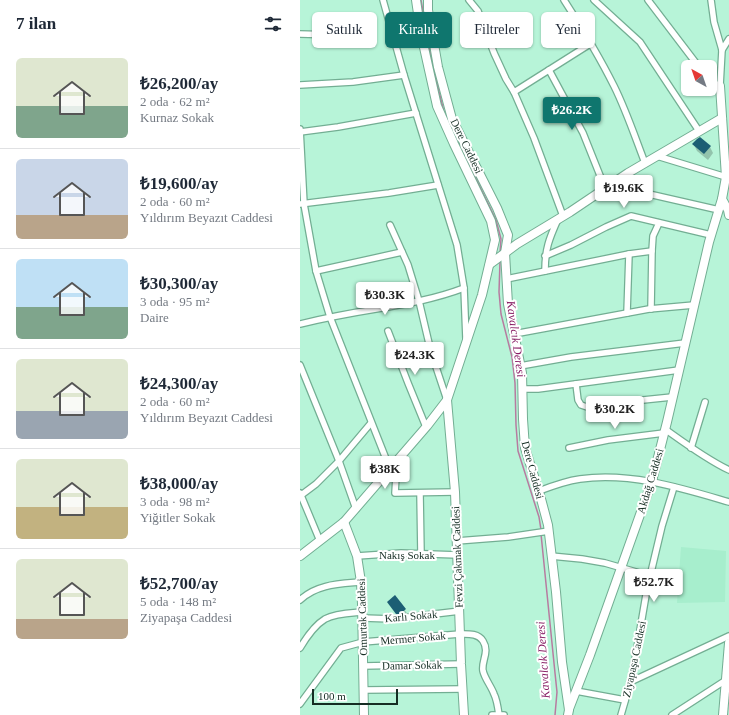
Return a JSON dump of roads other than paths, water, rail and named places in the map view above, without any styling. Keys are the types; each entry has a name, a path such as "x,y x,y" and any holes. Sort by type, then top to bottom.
{"street":[{"path":"383,0 404,75 457,245 464,288 466,343"},
{"name":"Dere Caddesi","path":"416,0 421,34 437,106 491,221 495,240 480,301 447,400"},
{"name":"Dere Caddesi","path":"428,0 428,10 438,67 453,120 497,208 508,235 504,253 508,304 522,372 523,419 526,448 539,491 552,556 568,712"},
{"path":"469,0 478,11 494,53 514,92 534,138 561,218 549,238 545,256 545,271"},
{"path":"564,0 571,12"},
{"path":"594,0 640,42 699,131"},
{"path":"648,0 693,60"},
{"path":"711,0 714,22 722,50 720,86 717,84"},
{"path":"300,34 312,34"},
{"path":"722,50 729,39"},
{"path":"514,92 584,48"},
{"path":"592,48 614,86 645,162"},
{"path":"549,70 582,133 605,188"},
{"path":"300,85 353,82 404,75"},
{"name":"Akdağ Caddesi","path":"568,712 622,568 652,482 711,235 722,199 726,177 720,86"},
{"path":"390,469 330,317 316,271 302,204 300,131 338,128 416,113"},
{"path":"490,264 517,244 561,218 645,162 722,118"},
{"path":"444,123 453,120"},
{"path":"657,156 726,177"},
{"path":"615,181 627,189 719,210"},
{"path":"302,204 438,185"},
{"path":"722,199 729,214"},
{"path":"545,256 631,216 711,235"},
{"path":"651,309 653,236 659,223"},
{"path":"300,556 344,522 426,427 447,400 432,354 419,301 408,265 390,225"},
{"path":"506,279 652,251"},
{"path":"316,271 402,252"},
{"path":"627,313 630,254"},
{"path":"300,324 419,301 464,288"},
{"path":"514,334 651,309 694,305"},
{"path":"388,331 426,427"},
{"path":"520,366 571,357 685,343"},
{"path":"400,364 432,354"},
{"path":"300,365 302,377 356,509"},
{"path":"523,388 538,389 679,370"},
{"path":"576,384 580,405 587,407 672,397"},
{"name":"Fevzi Çakmak Caddesi","path":"447,400 455,492 464,715"},
{"path":"691,448 705,402"},
{"path":"320,540 300,495 316,484 338,462 371,423"},
{"path":"569,448 664,431 716,464 729,470"},
{"path":"398,460 395,493 455,492"},
{"path":"539,491 555,485 580,479 614,477 652,482 729,502"},
{"name":"Ziyapaşa Caddesi","path":"621,715 630,682 650,576 662,526 674,487"},
{"path":"420,493 421,554"},
{"name":"Omurtak Caddesi","path":"344,522 357,556 361,582 363,615 364,715"},
{"path":"457,542 546,532"},
{"name":"Nakış Sokak","path":"357,556 401,553 458,555"},
{"path":"552,556 605,563 650,576"},
{"path":"300,600 312,590 328,586 361,582"},
{"name":"Karlı Sokak","path":"300,648 316,627 325,619 335,615 363,615 392,619 460,611"},
{"name":"Mermer Sokak","path":"300,704 341,648 363,642 472,634 479,637 483,641 486,653 483,671 495,694 499,715"},
{"path":"630,682 729,636"},
{"path":"723,715 728,680 729,643"},
{"name":"Damar Sokak","path":"364,666 461,664"},
{"path":"672,715 728,680"},
{"path":"364,690 462,689"},
{"path":"576,691 625,700"},
{"path":"492,715 504,715"}],"waterway":[{"name":"Kavalcık Deresi","path":"421,0 432,63 444,112 496,220 501,239 500,253"},
{"name":"Kavalcık Deresi","path":"500,261 499,292 501,314 512,357 515,383 518,451 539,517 541,530"},
{"name":"Kavalcık Deresi","path":"541,534 557,692 555,715"}]}
